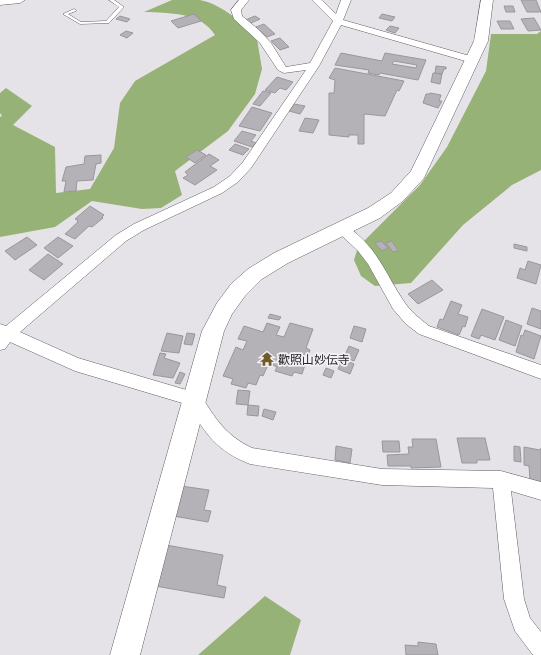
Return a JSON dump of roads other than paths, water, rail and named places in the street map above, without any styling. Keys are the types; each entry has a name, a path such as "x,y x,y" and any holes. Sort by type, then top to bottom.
{"street":[{"path":"0,2 20,0"},
{"path":"244,0 236,10 237,17 248,25 271,50 281,68 284,70 314,66"},
{"path":"317,0 338,21 472,60"},
{"path":"346,0 338,21 314,66 247,165 234,179 218,190 139,227 121,238 2,336 74,364 194,399 216,435 232,448 250,456 382,477 501,480 541,491"},
{"path":"125,655 213,331 224,310 238,290 255,274 281,258 374,213 397,197 418,174 481,41 487,0"},
{"path":"342,228 363,247 373,260 398,305 411,320 424,330 541,372"},
{"path":"501,480 514,599 522,624 541,648"}],"lane":[{"path":"74,10 65,14 80,23 107,22 122,7 111,0"}],"place":[{"name":"歡照山妙伝寺","path":"267,359"}]}
